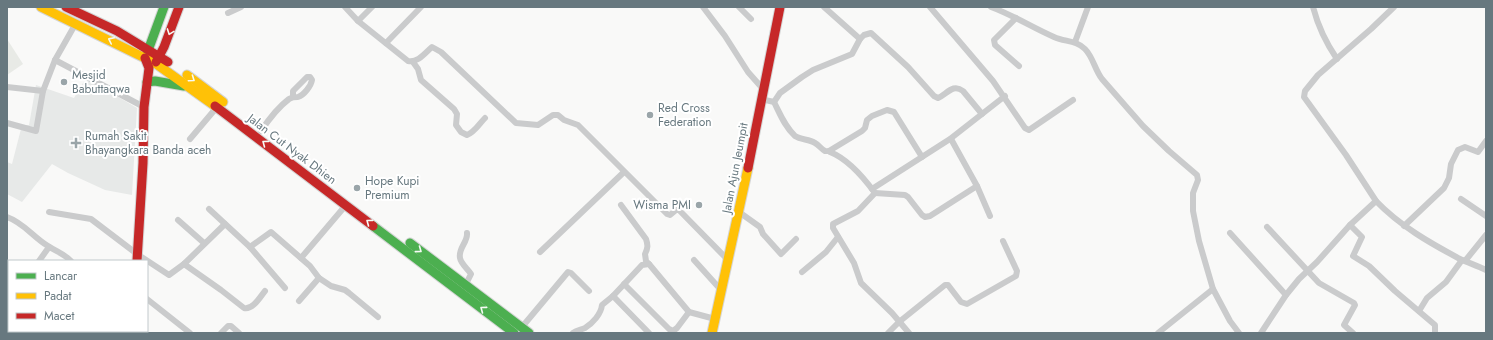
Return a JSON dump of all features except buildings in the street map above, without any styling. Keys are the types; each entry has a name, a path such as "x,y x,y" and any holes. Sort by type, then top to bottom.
{"main road":[{"name":"Jalan Cut Nyak Dhien","path":"41,7 147,54"},
{"name":"Jalan Cut Nyak Dhien","path":"66,7 117,31 147,54 155,63 217,107 514,333"},
{"path":"155,63 145,61 164,7"},
{"path":"137,257 143,163 144,108 147,82 179,7"},
{"name":"Jalan Ajun Jeumpit","path":"712,333 739,212 780,7"},
{"name":"Jalan Cut Nyak Dhien","path":"155,63 208,90 322,178 526,330"},
{"path":"147,82 155,81 189,87"}],"street":[{"path":"228,13 241,7"},
{"path":"344,7 358,21 408,61 413,62 418,69 421,80 454,109 457,114 456,125 461,132 467,135 469,134 474,131 485,118"},
{"path":"358,21 372,7"},
{"path":"386,43 421,7"},
{"path":"703,7 725,36 748,72 763,89"},
{"path":"739,7 751,19"},
{"path":"824,7 860,39"},
{"path":"930,7 1005,96 1026,128 1029,130 1073,100"},
{"path":"991,7 1007,10 1016,18 1055,38 1075,42 1087,51 1100,76 1143,126 1197,175 1198,180 1193,193 1193,211 1199,241 1213,289 1230,321 1239,333"},
{"path":"1075,42 1088,7"},
{"path":"1313,7 1318,24 1329,49 1337,59"},
{"path":"1394,7 1310,83 1305,91 1304,97 1346,154 1376,201 1388,213 1404,226 1463,260 1486,270"},
{"path":"1016,18 994,40 995,45 1019,66"},
{"path":"7,123 36,131 43,91 55,60 76,23"},
{"path":"774,102 780,93 802,76 852,54 860,39 864,35 871,33 908,67 934,96 938,98 954,87 959,88 982,114"},
{"path":"413,62 432,47 452,62 516,123 538,125 553,115 558,115 564,120 578,125 666,214 670,215 676,210 679,210 728,260"},
{"path":"55,60 144,108"},
{"path":"7,87 43,91"},
{"path":"910,333 861,283 854,263 833,228 833,224 858,211 874,191 922,157 951,139 1005,96"},
{"path":"261,131 272,115 289,99 294,97"},
{"path":"761,99 774,102 784,121 799,138 812,141 824,151 830,151 842,158 874,191 905,195 922,216 930,216 977,186"},
{"path":"190,139 217,107"},
{"path":"830,151 862,131 865,128 867,120 872,116 887,110 894,112 922,157"},
{"path":"951,139 977,186 990,216"},
{"path":"1404,226 1444,188 1449,178 1451,164 1458,150 1465,147 1478,152 1486,141"},
{"path":"540,252 624,172"},
{"path":"1460,199 1486,216"},
{"path":"1261,333 1286,295 1350,225 1376,201"},
{"path":"301,258 346,205"},
{"path":"621,206 646,239 648,244 648,249 645,254 646,261 689,312 715,319"},
{"path":"209,209 250,247 285,288"},
{"path":"49,212 91,219 137,257"},
{"path":"739,212 760,227 763,234 781,254 796,239"},
{"path":"7,218 20,223 49,247 64,254 71,260"},
{"path":"178,220 204,243"},
{"path":"148,263 169,275 184,264 225,224"},
{"path":"1350,225 1362,237 1353,256 1369,266 1435,325 1435,333"},
{"path":"1267,227 1319,283 1354,303 1355,305 1344,325 1353,333"},
{"path":"250,247 271,232 310,266 319,278 331,286 345,290 378,317"},
{"path":"466,284 471,274 460,259 460,254 461,248 468,237 467,233"},
{"path":"1230,233 1286,295"},
{"path":"1419,311 1427,298 1446,282 1486,234"},
{"path":"802,272 826,252 838,236"},
{"path":"888,333 899,322 945,285 948,285 961,302 967,304 1016,276 1017,271 1003,241"},
{"path":"40,260 49,247"},
{"path":"694,260 721,290"},
{"path":"184,264 244,308 251,308 265,291"},
{"path":"573,333 577,329 584,328 598,316 602,305 613,296 642,265 649,264"},
{"path":"526,330 568,272 571,273 589,291"},
{"path":"299,301 319,278"},
{"path":"624,284 669,329 673,331 689,312"},
{"path":"1158,333 1213,289"},
{"path":"613,296 649,333"},
{"path":"148,300 190,333"},
{"path":"221,333 228,326 231,326 238,333"}],"shaded area":[{"path":"7,39 23,64 7,75"},
{"name":"Rumah Sakit Bhayangkara Banda aceh","path":"86,78 137,108 132,195 105,190 52,164 22,202 7,194 7,162 12,164 22,125 29,125 36,85 74,98"}],"traffic: fast":[{"path":"146,56 164,7"},
{"path":"147,82 155,81 184,86"},
{"path":"373,226 514,333"},
{"path":"410,243 529,333"}],"traffic: slow":[{"path":"41,7 155,63 215,106"},
{"path":"187,75 223,102"},
{"path":"712,333 748,168"}],"traffic: jam":[{"path":"66,7 117,31 168,62"},
{"path":"156,62 164,47 179,7"},
{"path":"748,168 780,7"},
{"path":"137,260 143,163 144,107 149,68 145,58"},
{"path":"215,106 373,226"}],"place":[{"name":"Mesjid Babuttaqwa","path":"64,82"},
{"name":"Red Cross Federation","path":"650,115"},
{"name":"Rumah Sakit Bhayangkara Banda aceh","path":"76,143"},
{"name":"Hope Kupi Premium","path":"357,188"},
{"name":"Wisma PMI","path":"699,205"}]}
